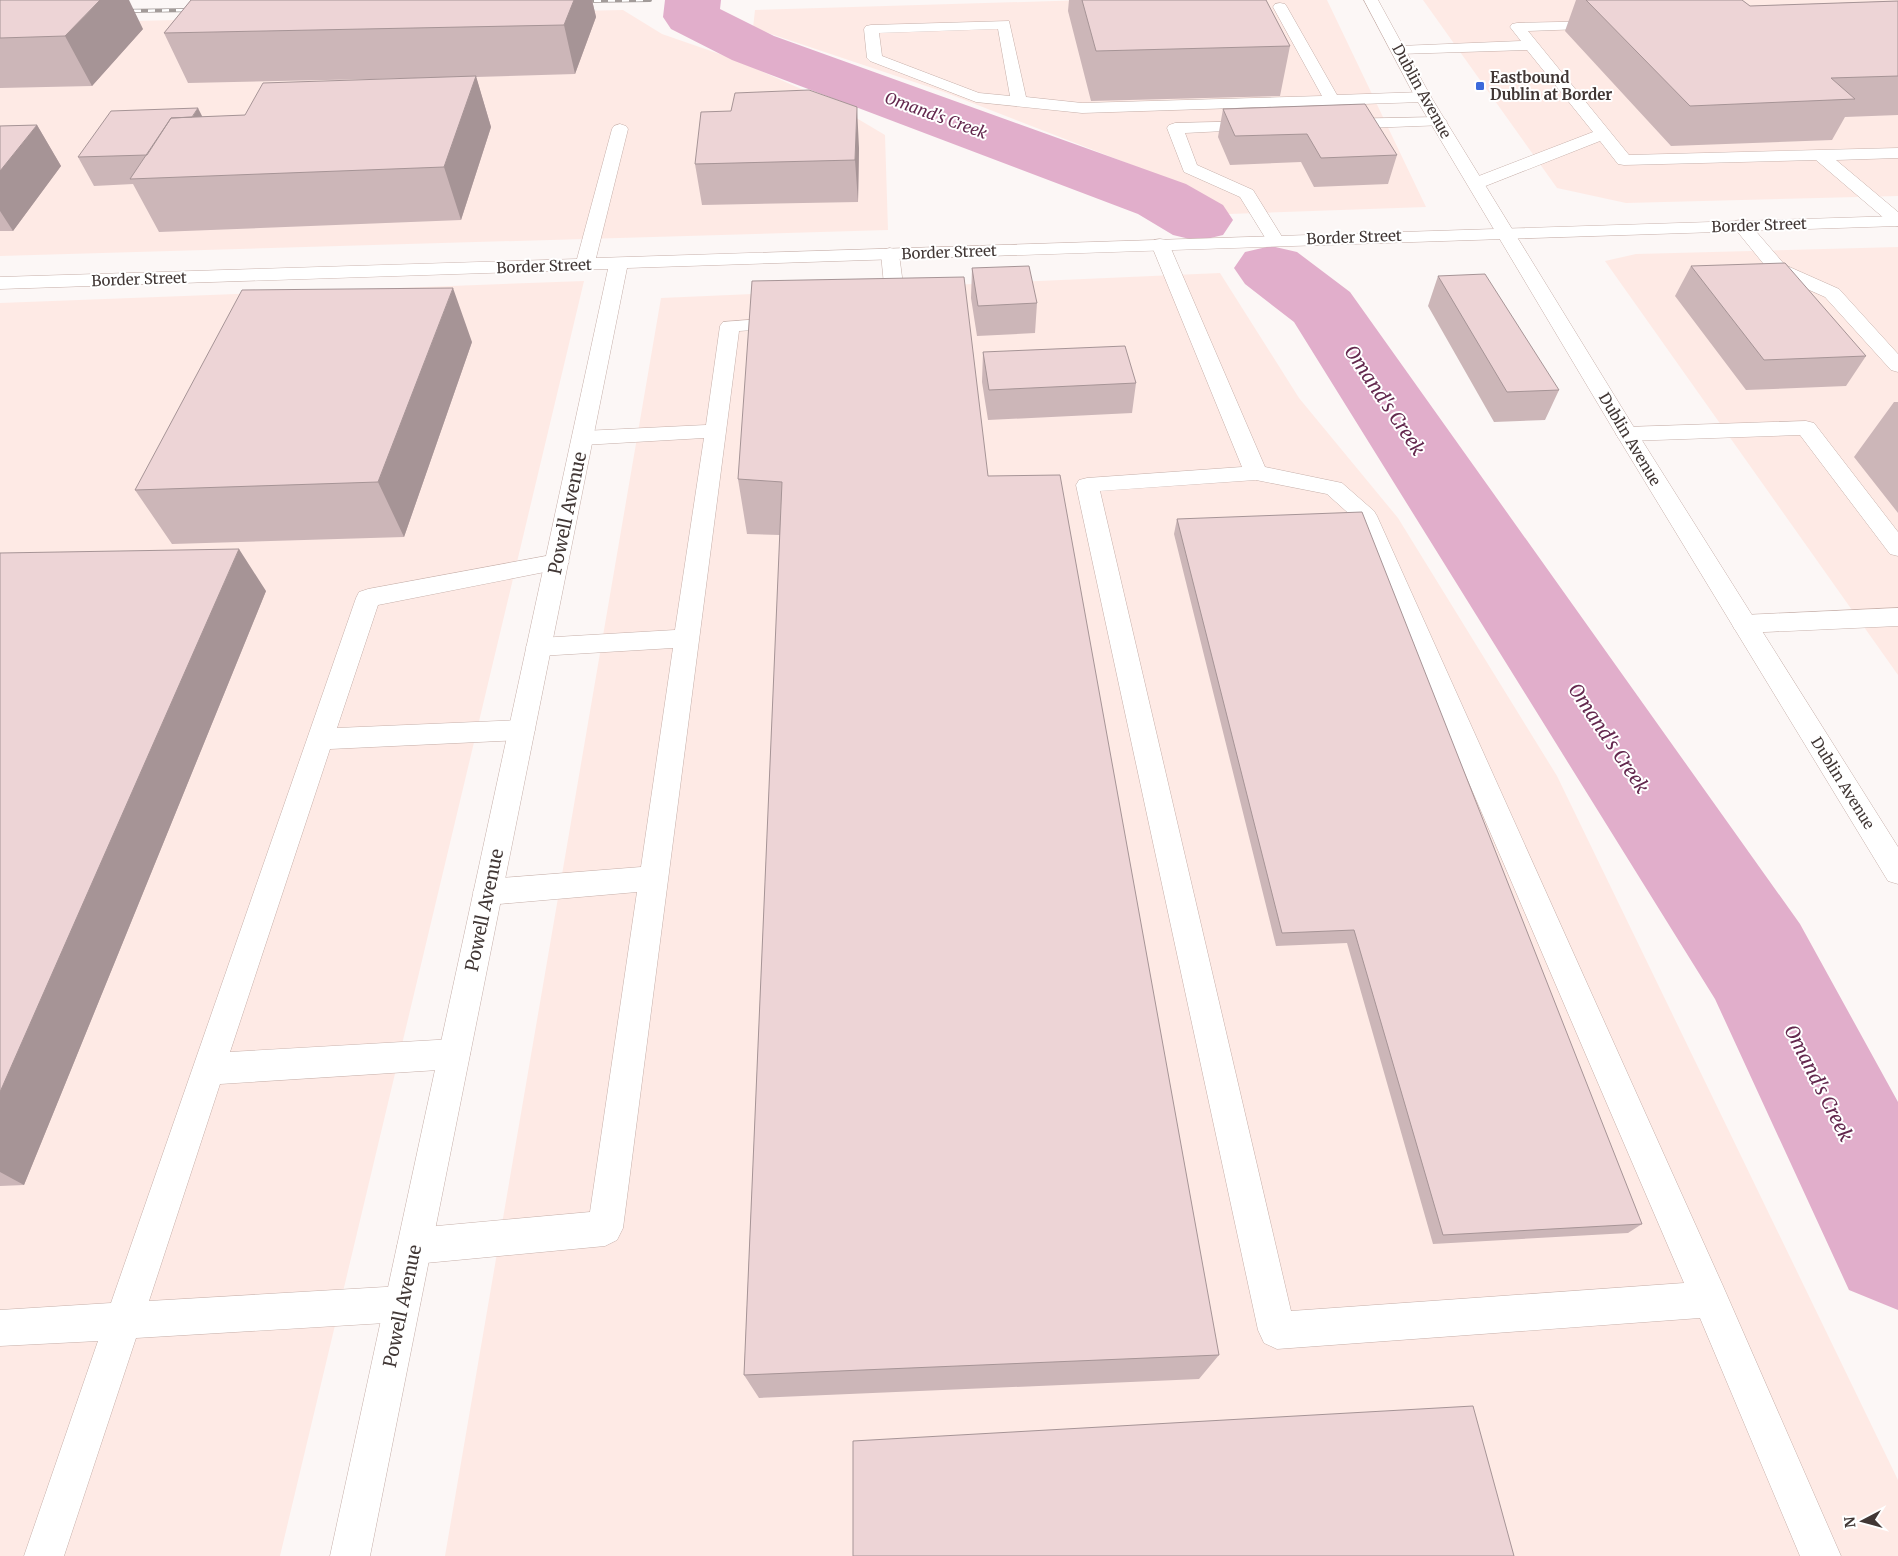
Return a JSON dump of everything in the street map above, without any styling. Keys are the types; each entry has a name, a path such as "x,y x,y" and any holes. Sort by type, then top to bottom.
{"street":[{"name":"Dublin Avenue","path":"1371,0 1423,97 1744,624 1897,870"},
{"path":"1280,7 1332,100"},
{"path":"1018,102 1004,24 871,29 874,58 976,97 1018,102 1082,108 1423,97"},
{"path":"1615,24 1517,27 1624,160 1898,153"},
{"path":"1399,50 1532,45"},
{"path":"1322,125 1439,122"},
{"path":"1273,126 1176,128 1190,168 1247,194 1275,240"},
{"path":"585,264 620,129"},
{"path":"1476,183 1602,134"},
{"path":"1820,155 1898,221"},
{"name":"Border Street","path":"0,283 619,264 1505,232 1898,221"},
{"path":"1741,225 1778,269 1832,293 1898,366"},
{"path":"1160,244 1256,473"},
{"path":"868,318 898,317 890,254"},
{"name":"Powell Avenue","path":"350,1556 619,264"},
{"path":"415,1246 605,1228 730,326 809,322"},
{"path":"1628,434 1806,428 1898,548"},
{"path":"583,438 715,431"},
{"path":"1710,1299 1277,1330 1087,485 1256,473 1334,488 1366,516 1710,1299 1821,1556"},
{"path":"44,1556 368,598 557,562"},
{"path":"1744,624 1898,618"},
{"path":"539,647 687,638"},
{"path":"321,739 522,730"},
{"path":"488,892 654,878"},
{"path":"208,1069 454,1054"},
{"path":"0,1328 402,1304"}],"shaded area":[{"path":"1087,0 1327,0 1426,207 1229,214 1186,186 944,92 753,28 755,10"},
{"path":"1423,0 1898,0 1898,196 1626,203 1557,188"},
{"path":"623,10 662,34 734,59 826,100 885,135 888,230 0,256 0,24"},
{"path":"1898,247 1898,675 1605,261 1636,254"},
{"path":"1220,273 1299,398 1398,518 1557,776 1898,1480 1898,1556 445,1556 661,298"},
{"path":"584,281 280,1556 0,1556 0,303"}],"building":[{"path":"0,0 100,0 65,36 0,38"},
{"path":"191,0 574,0 564,25 164,33"},
{"path":"1082,0 1266,0 1290,46 1096,51"},
{"path":"1586,0 1742,0 1750,6 1898,1 1898,76 1831,78 1855,99 1690,106"},
{"path":"476,76 444,167 130,179 171,118 245,115 263,83"},
{"path":"809,90 857,107 855,160 695,164 701,112 731,111 735,93"},
{"path":"1365,104 1397,155 1321,158 1307,134 1235,136 1223,109"},
{"path":"198,108 192,117 171,118 147,155 78,157 111,111"},
{"path":"37,125 0,171 0,126"},
{"path":"1785,263 1866,356 1764,360 1691,266"},
{"path":"1029,266 1037,303 978,306 972,268"},
{"path":"1485,274 1559,390 1507,392 1438,276"},
{"path":"964,277 988,476 1060,475 1219,1355 744,1375 782,482 738,479 752,281"},
{"path":"453,288 378,482 135,490 242,290"},
{"path":"1125,346 1136,383 989,390 983,352"},
{"path":"1362,512 1642,1224 1443,1235 1354,930 1282,933 1177,519"},
{"path":"239,549 0,1092 0,553"},
{"path":"1473,1406 1514,1556 853,1556 853,1441"}],"waterway":[{"name":"Omand's Creek","path":"693,0 691,17 753,48 1162,199 1198,220"},
{"name":"Omand's Creek","path":"1271,268 1323,308 1758,962 1898,1241"}],"railway":[{"path":"580,1 650,0"},
{"path":"120,11 197,10"}],"place":[{"name":"Eastbound Dublin at Border","path":"1480,86"}]}
